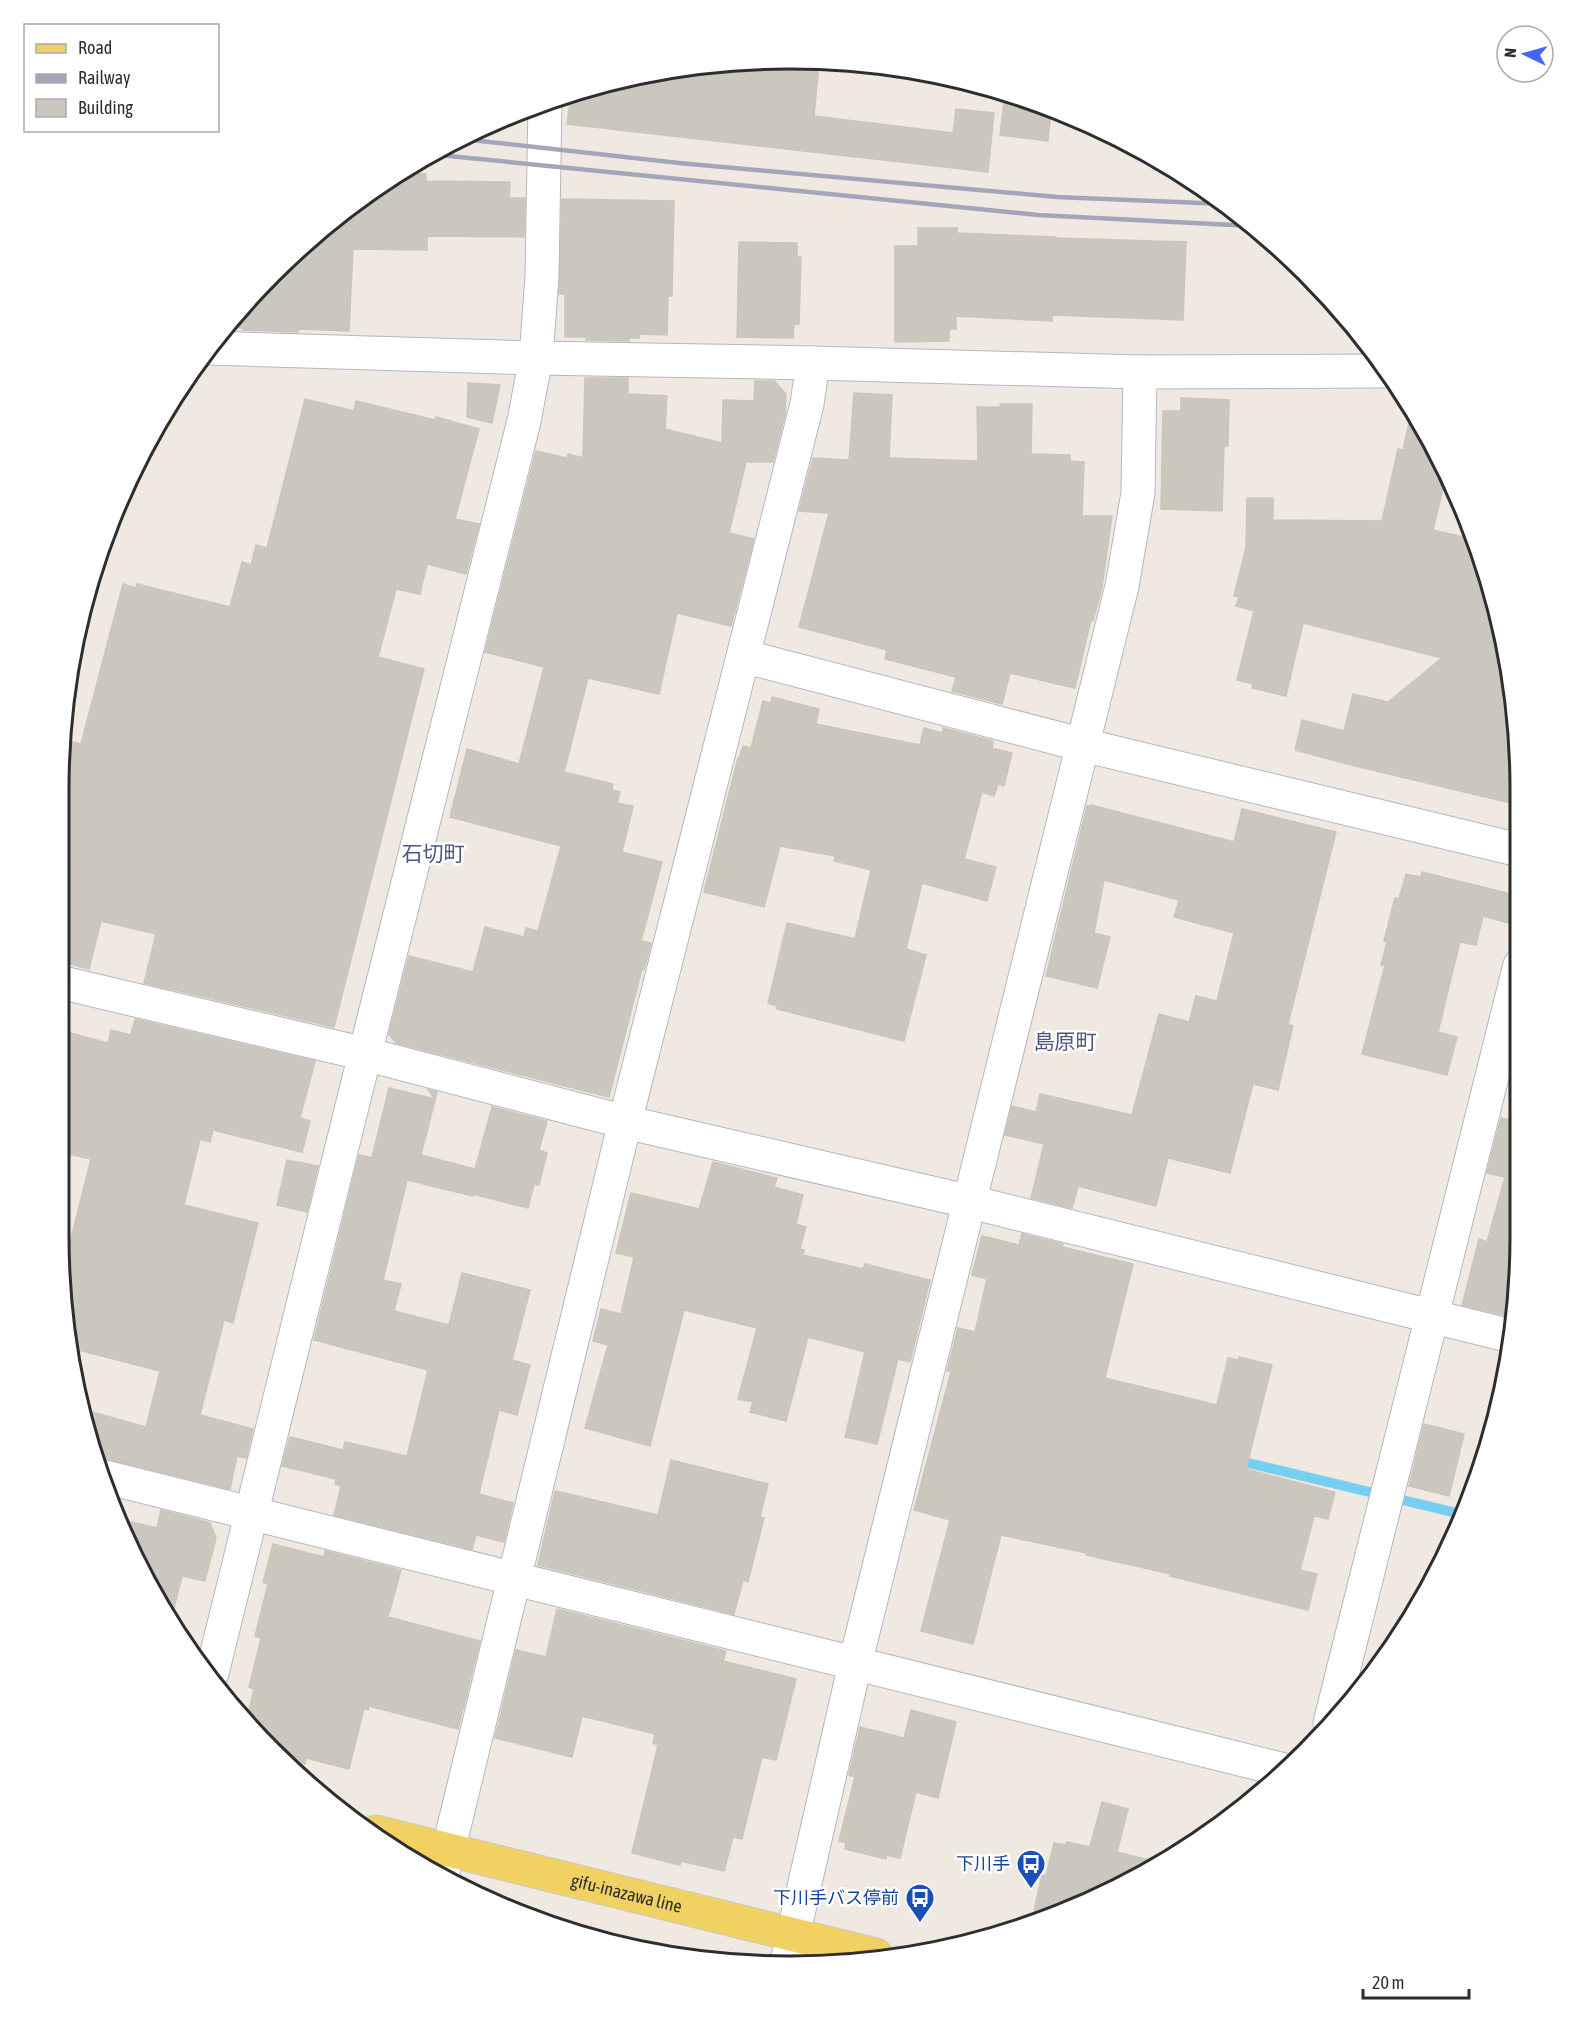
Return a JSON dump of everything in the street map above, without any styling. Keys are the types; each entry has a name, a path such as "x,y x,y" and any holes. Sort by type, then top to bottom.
{"main road":[{"name":"gifu-inazawa line","path":"408,1846 445,1863 790,1951 843,1953"}],"street":[{"path":"213,1668 364,1054 524,421 536,358 542,276 545,112"},
{"path":"220,348 1140,372 1375,370"},
{"path":"445,1863 625,1122 807,404 813,363"},
{"path":"790,1951 855,1664 1122,586 1138,493 1140,372"},
{"path":"743,656 1083,744 1510,848"},
{"path":"69,984 364,1054 625,1122 971,1202 1503,1334"},
{"path":"1334,1707 1510,1005"},
{"path":"112,1480 1275,1768"}],"building":[{"path":"790,69 818,70 814,116 953,133 956,109 994,113 988,172 567,124 570,104 603,94 695,75"},
{"path":"1004,102 1050,118 1048,141 1000,135"},
{"path":"416,174 426,174 426,181 510,182 509,198 525,198 524,237 427,236 427,250 353,249 349,331 298,329 298,332 243,330 244,328 237,328 280,280 314,248 324,243 324,240 351,218"},
{"path":"562,199 674,201 672,296 668,296 667,335 639,334 639,338 629,338 629,341 565,337 565,294 559,294"},
{"path":"918,228 957,228 957,233 1186,242 1183,320 1052,315 1052,321 956,316 956,329 949,329 949,341 895,342 895,246 918,246"},
{"path":"739,242 797,243 797,257 801,257 799,324 794,324 793,338 737,337"},
{"path":"585,378 628,378 628,394 667,396 665,429 722,443 723,400 754,401 755,381 774,381 786,394 785,415 773,462 746,462 729,533 754,539 731,626 677,613 659,694 588,678 564,772 613,784 612,790 620,792 617,803 633,806 622,852 662,862 641,941 651,943 644,970 642,969 609,1097 396,1043 389,1034 409,956 473,972 485,927 524,937 526,928 538,931 561,846 450,817 467,749 519,764 544,667 485,652 536,451 567,458 568,454 583,458"},
{"path":"468,383 500,385 492,423 467,417"},
{"path":"854,393 892,395 889,458 978,461 977,407 1032,404 1031,454 1070,455 1070,461 1084,462 1082,516 1112,516 1102,587 1093,621 1091,620 1075,688 1010,673 1002,704 952,691 956,677 885,659 887,650 799,627 829,513 799,511 813,458 849,460"},
{"path":"1181,398 1229,400 1228,446 1224,446 1222,511 1161,509 1163,411 1181,411"},
{"path":"305,399 354,411 356,401 435,420 436,417 479,429 455,519 479,524 466,574 427,564 420,594 396,589 378,657 424,669 334,1027 144,983 156,934 101,921 89,969 69,964 71,742 81,744 123,584 136,588 137,584 230,607 242,562 251,565 256,545 267,548"},
{"path":"1409,422 1443,487 1433,530 1464,537 1472,558 1496,649 1504,695 1510,803 1295,750 1302,720 1344,731 1353,694 1388,702 1442,658 1303,623 1286,696 1252,688 1253,684 1237,680 1254,611 1236,606 1239,597 1234,596 1246,548 1247,498 1273,498 1273,520 1382,521 1398,449 1403,450"},
{"path":"772,697 819,709 816,724 920,745 924,728 942,733 943,728 993,741 992,748 1012,753 1004,786 998,784 994,796 982,792 964,859 996,867 987,901 922,883 906,949 926,955 904,1041 777,1009 777,1006 768,1003 787,923 855,939 871,870 834,861 835,856 780,846 764,907 704,892 738,758 743,746 751,748 763,701 771,703"},
{"path":"1091,805 1234,842 1242,809 1336,832 1288,1024 1293,1026 1278,1090 1253,1084 1230,1173 1168,1158 1156,1206 1078,1186 1072,1208 1031,1198 1044,1144 1005,1135 1012,1106 1036,1112 1040,1094 1132,1115 1159,1014 1189,1022 1196,996 1217,1001 1234,933 1174,917 1179,900 1104,880 1094,933 1110,937 1097,988 1046,976 1087,806"},
{"path":"1422,872 1510,894 1508,923 1483,916 1476,945 1460,942 1438,1032 1457,1037 1447,1075 1362,1054 1385,965 1381,965 1387,942 1384,941 1395,898 1399,899 1406,874 1421,877"},
{"path":"135,1019 315,1061 300,1118 310,1121 302,1152 213,1130 210,1142 200,1139 184,1205 258,1223 233,1323 224,1320 200,1415 253,1429 246,1458 237,1456 230,1489 104,1458 92,1412 146,1427 160,1371 79,1350 75,1330 69,1245 91,1159 69,1154 69,1033 108,1043 111,1030 131,1035"},
{"path":"389,1088 435,1099 428,1090 437,1092 421,1155 475,1169 492,1107 547,1121 539,1150 547,1153 539,1185 534,1184 528,1208 407,1180 383,1280 401,1284 394,1311 449,1325 462,1273 530,1290 512,1360 530,1365 517,1415 499,1410 479,1494 513,1503 504,1542 476,1535 472,1549 334,1515 341,1486 335,1484 336,1479 282,1466 290,1437 343,1450 345,1442 407,1456 428,1370 314,1340 359,1155 372,1158"},
{"path":"1501,1118 1510,1120 1510,1236 1505,1315 1462,1305 1479,1239 1487,1242 1505,1177 1487,1173"},
{"path":"287,1160 318,1166 307,1212 277,1205"},
{"path":"713,1162 777,1178 774,1187 803,1195 796,1224 806,1227 800,1249 804,1250 803,1255 863,1269 865,1264 930,1280 910,1362 898,1359 877,1444 845,1437 865,1352 808,1337 786,1421 750,1412 753,1402 738,1399 757,1328 684,1310 650,1446 585,1428 608,1345 593,1341 601,1309 621,1314 634,1257 616,1253 631,1193 699,1209"},
{"path":"1022,1234 1063,1244 1062,1247 1133,1264 1105,1378 1217,1405 1228,1358 1238,1360 1239,1357 1272,1365 1246,1469 1335,1492 1328,1519 1314,1516 1300,1570 1317,1574 1308,1610 1170,1576 1171,1574 1086,1555 1086,1553 1001,1535 973,1644 921,1631 950,1520 914,1510 951,1372 947,1371 958,1328 975,1332 987,1279 972,1275 982,1236 1019,1245"},
{"path":"1424,1424 1464,1434 1449,1496 1409,1486"},
{"path":"671,1460 768,1484 760,1517 764,1518 748,1582 743,1580 734,1614 538,1565 555,1491 658,1515"},
{"path":"161,1510 210,1523 216,1538 205,1581 182,1576 174,1609 143,1554 129,1521 157,1528"},
{"path":"273,1544 324,1557 325,1551 401,1570 388,1617 480,1641 458,1729 369,1706 368,1710 364,1708 349,1769 306,1758 305,1764 298,1762 249,1712 254,1689 249,1687 261,1638 255,1636 268,1584 263,1582"},
{"path":"557,1609 726,1651 723,1661 796,1679 776,1760 762,1757 742,1839 733,1837 724,1871 681,1861 680,1865 632,1853 658,1745 653,1743 655,1734 582,1716 572,1757 495,1738 516,1650 546,1657"},
{"path":"911,1710 956,1722 938,1798 916,1792 900,1858 886,1855 886,1859 845,1849 846,1843 839,1841 855,1777 849,1775 860,1727 904,1738"},
{"path":"1102,1802 1128,1809 1117,1852 1149,1860 1108,1882 1034,1913 1042,1875 1046,1876 1054,1843 1066,1845 1067,1842 1090,1847"}],"waterway":[{"path":"1236,1460 1454,1512"}],"railway":[{"path":"476,141 679,163 1057,197 1208,203"},
{"path":"448,156 1038,215 1237,225"}],"place":[{"name":"下川手","path":"1031,1890"},
{"name":"下川手バス停前","path":"920,1924"}],"district":[{"name":"石切町","path":"433,854"},
{"name":"島原町","path":"1065,1042"}]}
